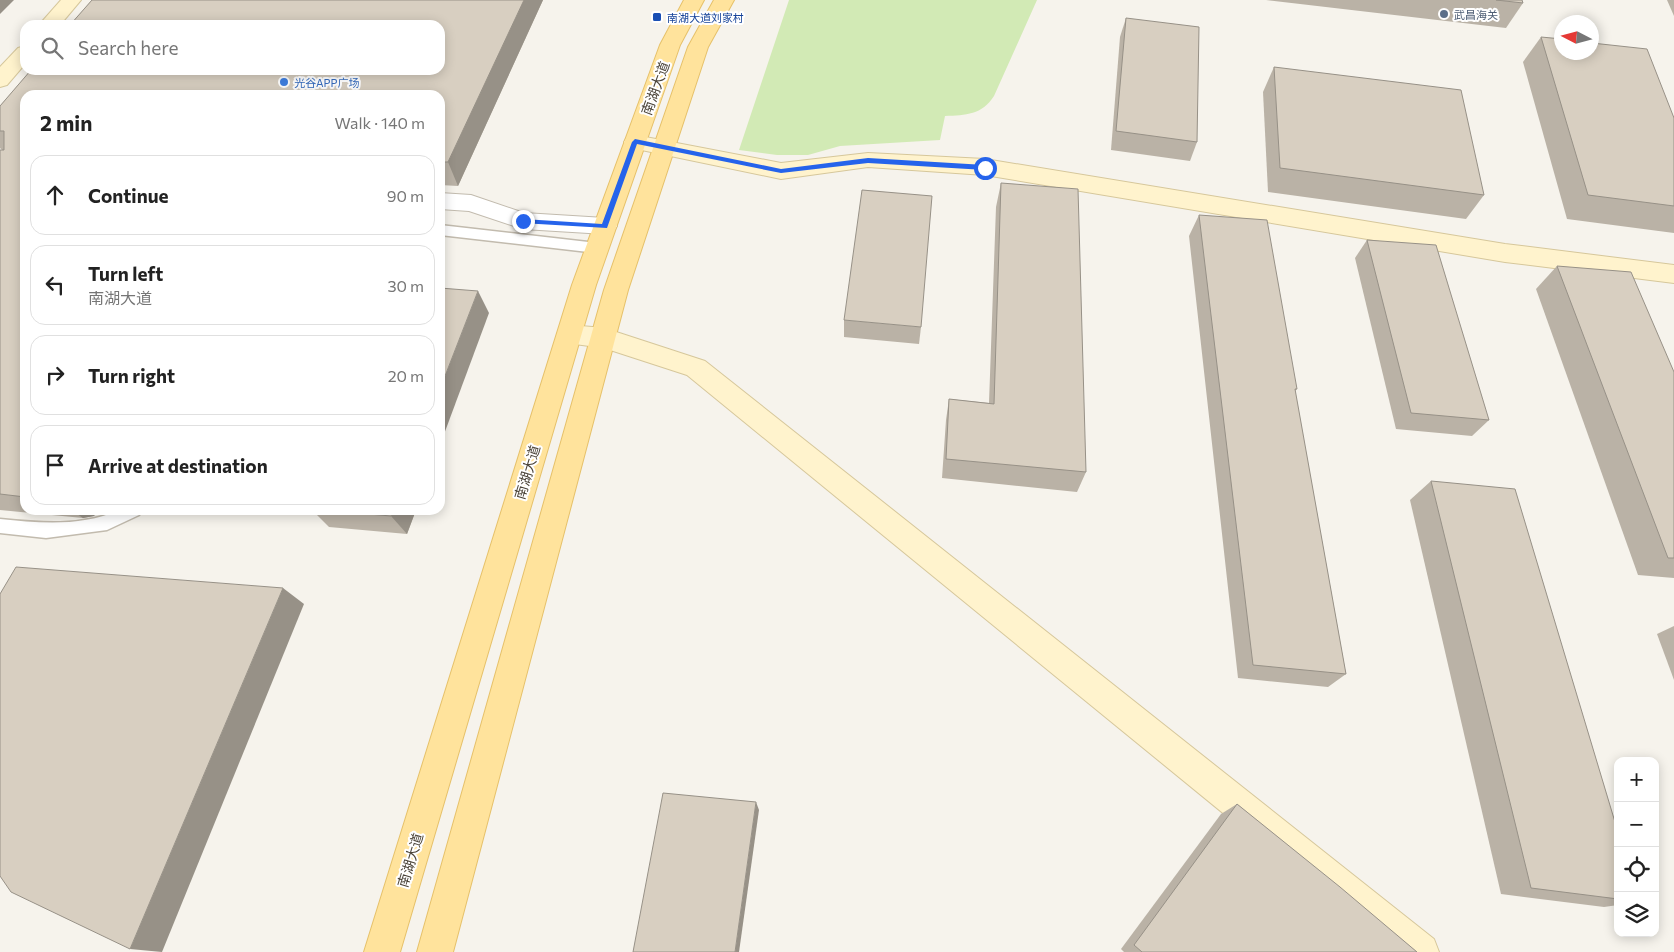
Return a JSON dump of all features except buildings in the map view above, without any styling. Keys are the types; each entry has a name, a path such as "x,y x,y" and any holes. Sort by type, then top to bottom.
{"main road":[{"name":"南湖大道","path":"382,952 569,335 601,237 670,45 694,0"},
{"name":"南湖大道","path":"435,952 616,290 698,48 724,0"}],"street":[{"path":"53,20 71,0"},
{"path":"0,80 20,58"},
{"path":"635,142 665,146 781,171 868,160 985,168 1505,253 1674,274"},
{"path":"445,201 471,203 523,221 601,237"},
{"path":"569,335 604,338 696,368 1421,952"}],"lane":[{"path":"445,230 601,237"},
{"path":"0,526 46,531 107,523 124,515"}],"green space":[{"path":"789,0 1037,0 994,96 984,107 973,113 945,116 940,140 840,146 808,155 777,155 739,150"}],"place":[{"name":"武昌海关","path":"1444,14"},
{"name":"南湖大道刘家村","path":"657,17"},
{"name":"光谷APP广场","path":"284,82"}],"route":[{"path":"523,221 605,226 635,142 665,146 781,171 868,160 985,168"}]}
